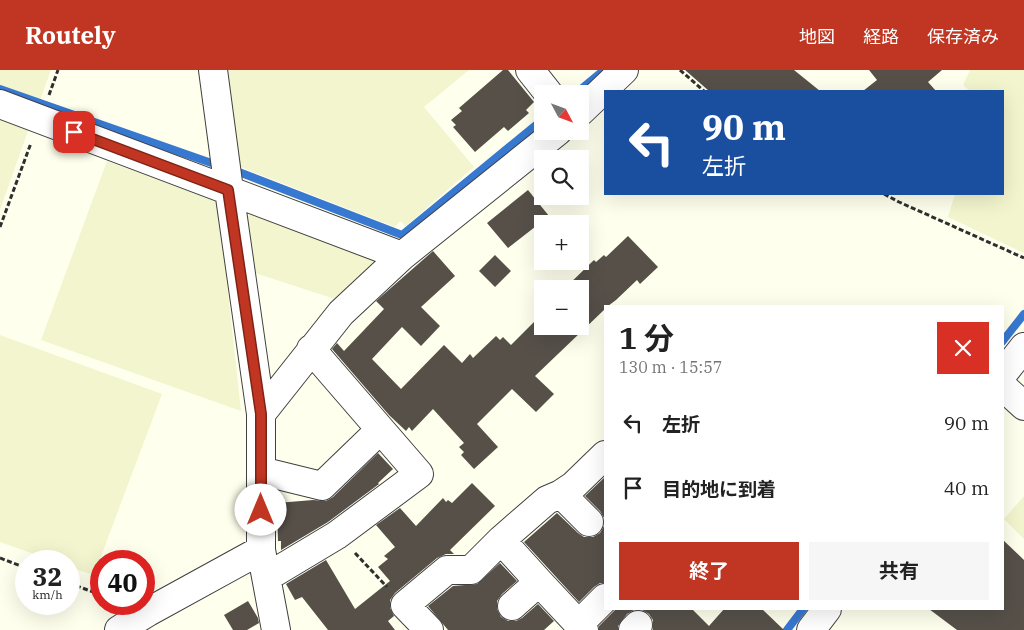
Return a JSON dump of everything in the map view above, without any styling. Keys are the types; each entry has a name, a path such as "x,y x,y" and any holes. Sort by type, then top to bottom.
{"street":[{"path":"213,70 228,190 261,414 261,550 276,630"},
{"path":"530,70 542,85"},
{"path":"589,103 624,70"},
{"path":"0,104 402,256"},
{"path":"261,414 341,313 402,256 547,140"},
{"path":"1004,372 1024,347"},
{"path":"267,578 337,535 418,474 311,349"},
{"path":"1004,388 1024,406"},
{"path":"261,471 322,486 380,430"},
{"path":"429,630 405,605 447,570 471,570 501,540 547,500 573,486 604,456"},
{"path":"561,494 589,522"},
{"path":"501,540 539,582 574,626 604,599"},
{"path":"119,630 261,550"},
{"path":"512,606 539,582"}],"path":[{"path":"0,227 58,70"},
{"path":"680,70 703,90"},
{"path":"886,195 1024,258"},
{"path":"337,535 405,605"},
{"path":"0,558 15,564"}],"green space":[{"path":"0,70 51,70 40,100 0,85"},
{"path":"226,70 469,70 424,107 474,167 406,226 400,221 395,227 238,166"},
{"path":"970,70 1024,70 1024,253 948,217 955,195 1004,195 1004,90 969,90 963,85"},
{"path":"0,118 29,128 0,210"},
{"path":"107,161 218,202 241,411 41,340"},
{"path":"252,215 379,261 335,299 252,272 246,216"},
{"path":"0,335 162,394 103,550 90,550 90,574 80,571 80,550 23,550 0,542"},
{"path":"1024,496 1024,539 1004,519"}],"building":[{"path":"503,70 508,70 534,102 526,110 529,113 508,131 504,127 475,152 453,127 456,125 451,120 462,111 459,108"},
{"path":"685,70 794,70 819,90 708,90"},
{"path":"869,70 942,70 928,82 935,90 864,90 877,80"},
{"path":"528,190 534,197 534,205 540,205 548,215 534,215 534,228 508,248 487,223"},
{"path":"628,236 658,267 640,284 637,280 616,300 609,305 604,305 604,310 589,324 589,280 573,280 584,270 589,270 589,265 594,260 596,262 604,255 606,257"},
{"path":"433,251 455,276 421,307 440,326 421,346 402,327 372,359 401,389 444,345 462,363 470,354 473,358 496,336 500,340 503,337 511,345 534,322 534,335 578,335 535,376 554,394 536,412 512,389 477,424 498,447 474,469 461,455 464,452 459,447 464,443 433,409 412,431 409,427 406,431 389,415 332,349 337,343 344,351 384,309 376,301"},
{"path":"495,255 511,271 495,287 479,271"},
{"path":"378,453 393,469 379,484 328,522 281,550 281,541 278,541 277,503 313,500 326,501 333,497"},
{"path":"604,478 604,518 600,511 585,496"},
{"path":"472,483 495,506 450,550 454,554 446,554 437,558 395,593 390,600 390,608 394,616 388,621 395,630 328,630 302,597 295,600 286,584 326,560 355,609 390,581 378,567 388,559 384,556 395,547 376,525 400,508 416,526 443,498 446,502 448,500 452,503"},
{"path":"557,513 584,537 593,537 600,533 604,526 604,583 594,587 579,602 524,542"},
{"path":"1004,541 1024,560 1024,630 957,630 930,610 1004,610"},
{"path":"500,563 517,581 497,601 497,609 501,617 508,621 516,621 538,604 554,621 544,630 448,630 428,606 453,586 477,584"},
{"path":"248,601 259,623 247,630 233,630 224,615"},
{"path":"615,610 634,610 627,614 618,626 618,630 599,630 599,626"},
{"path":"642,610 693,610 709,626 723,610 763,610 784,630 653,630 653,620 649,614"}],"waterway":[{"path":"586,85 604,70"},
{"path":"0,89 220,166"},
{"path":"231,169 402,235 534,127"},
{"path":"1004,339 1024,314"},
{"path":"787,630 802,610"}],"route":[{"path":"74,132 228,190 261,414 261,510"}]}
